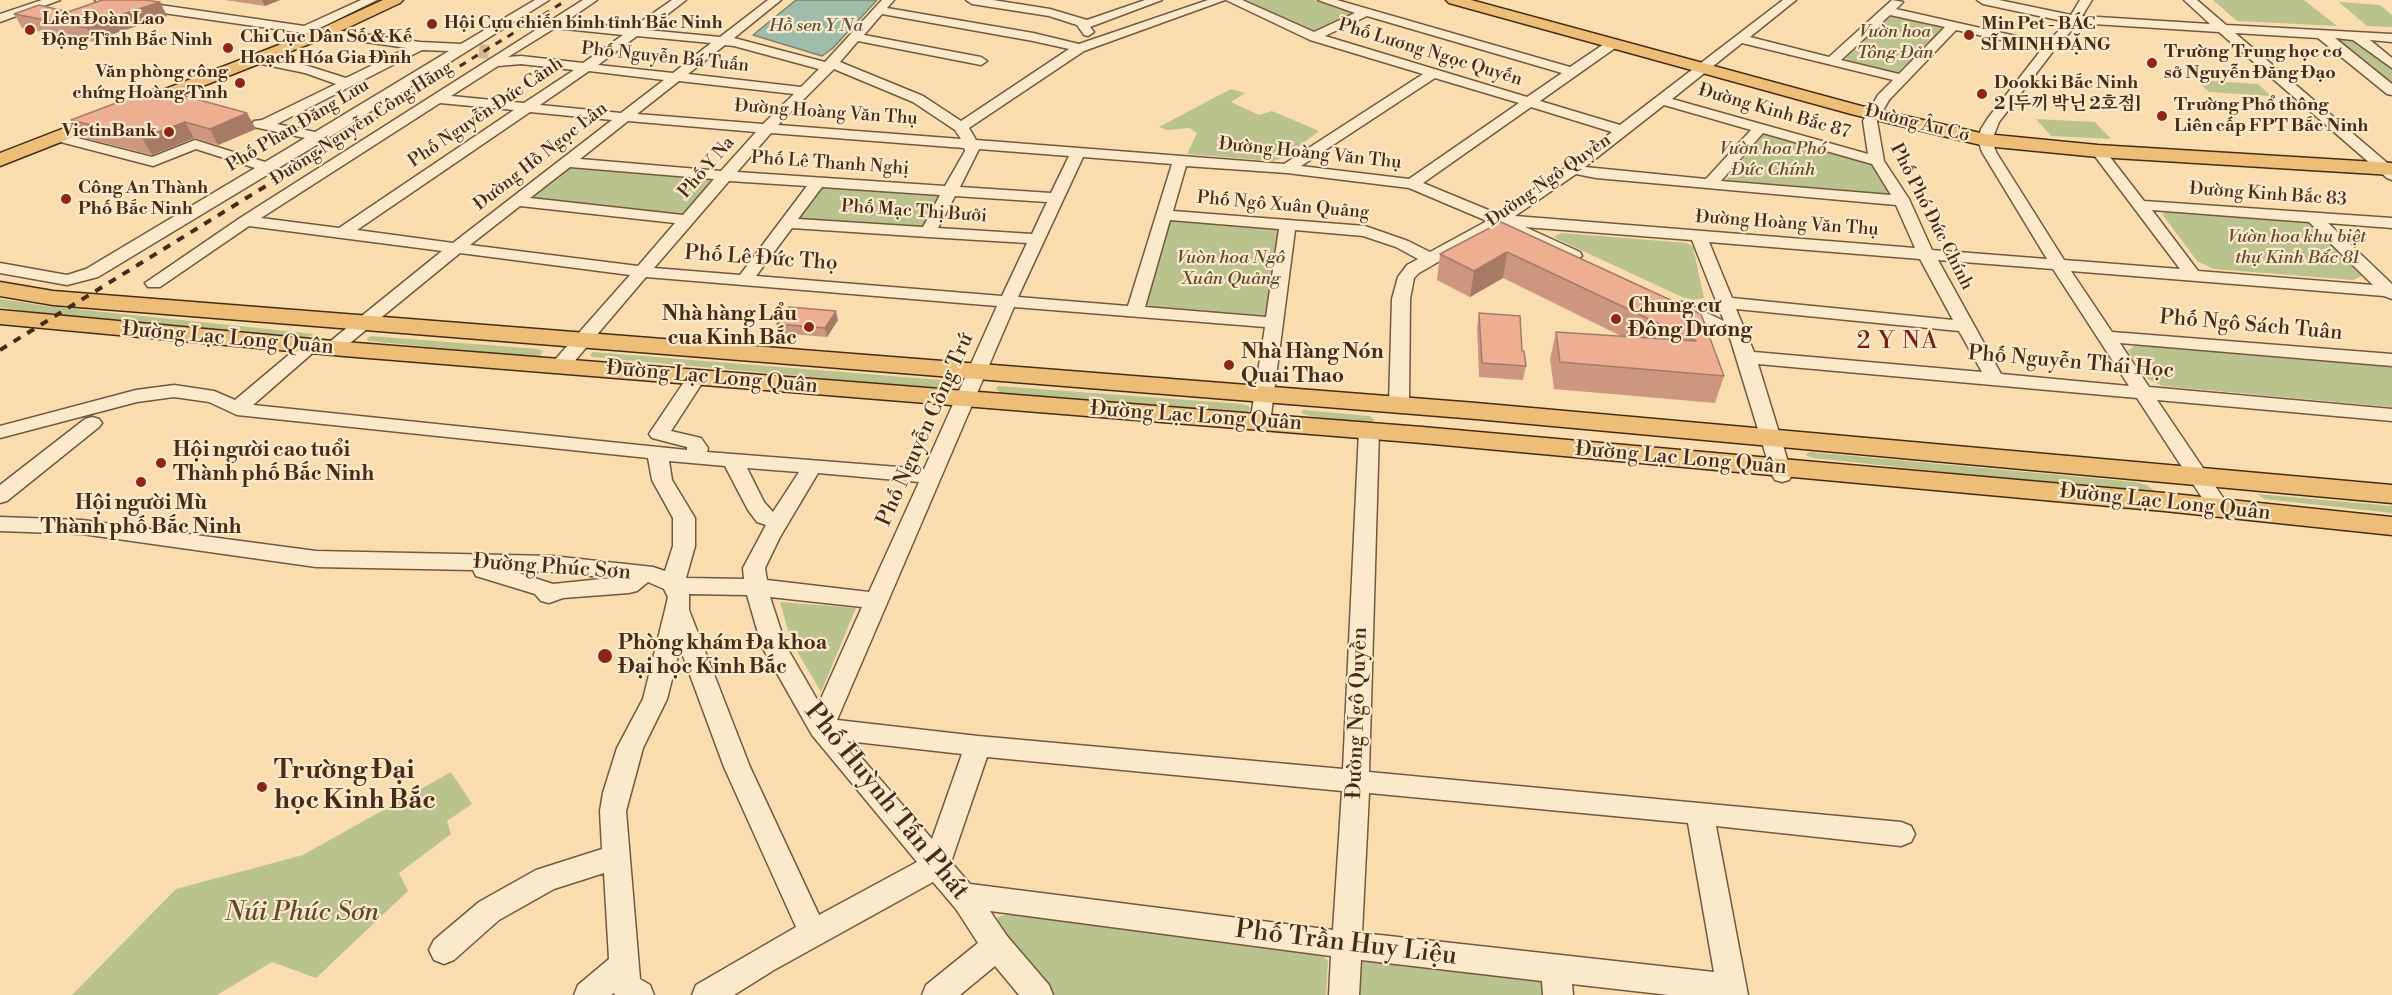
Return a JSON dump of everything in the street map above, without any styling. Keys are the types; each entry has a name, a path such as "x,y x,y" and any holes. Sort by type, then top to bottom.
{"main road":[{"path":"0,160 326,32 395,0"},
{"name":"Đường Âu Cơ","path":"1454,0 1873,113 1985,140 2098,151 2390,171"},
{"name":"Đường Lạc Long Quân","path":"0,290 53,298 1399,404 2392,494"},
{"name":"Đường Lạc Long Quân","path":"0,317 321,347 1368,431 1781,472 2219,508 2392,526"}],"street":[{"path":"0,18 25,4 54,0"},
{"name":"Phố Nguyễn Bá Tuấn","path":"101,0 474,54 805,91"},
{"path":"306,29 371,0"},
{"name":"Phố Phan Đăng Lưu","path":"0,268 67,280 93,273 267,167 474,54 543,0"},
{"name":"Đường Nguyễn Công Hãng","path":"154,283 246,221 437,99 474,54 552,24 591,0"},
{"name":"Phố Nguyễn Đức Cảnh","path":"341,234 680,0"},
{"name":"Đường Hồ Ngọc Lân","path":"237,409 321,347 363,323 776,0"},
{"path":"972,0 1050,13 1088,24"},
{"path":"1124,0 1139,6"},
{"path":"1099,41 1082,26 1156,0"},
{"path":"961,127 1080,48 1219,0"},
{"name":"Phố Lương Ngọc Quyến","path":"1232,0 1314,37 1621,130"},
{"path":"1324,0 1572,72"},
{"name":"Đường Ngô Quyền","path":"1399,404 1402,288 1406,277 1413,269 1499,220 1573,169 1790,0"},
{"path":"1833,61 1899,0"},
{"path":"1983,0 2075,19 2392,38"},
{"path":"2086,0 2075,19 2050,47 1988,129 1985,140 1989,152 2059,265 2219,508"},
{"path":"2190,0 2390,171"},
{"path":"883,5 1080,48"},
{"name":"Phố Y Na","path":"560,366 767,128 830,65 883,5"},
{"path":"1888,11 2050,47"},
{"path":"1314,37 1366,12"},
{"path":"552,24 723,41 830,65 918,99 961,127 972,144 972,151 928,232"},
{"path":"1873,113 1900,78 1953,26"},
{"path":"2320,33 2392,91"},
{"path":"2355,36 2392,64"},
{"path":"854,38 908,45 981,61"},
{"path":"1741,39 1900,78"},
{"path":"1412,184 1614,43"},
{"path":"264,125 420,46"},
{"path":"257,59 308,70 347,83"},
{"path":"1287,169 1432,74"},
{"path":"162,96 185,102"},
{"name":"Đường Hoàng Văn Thụ","path":"437,99 624,117 1287,169 1412,184 1499,220 1699,238 2390,292"},
{"name":"Đường Kinh Bắc 87","path":"1662,100 1877,161"},
{"name":"Phố Phó Đức Chính","path":"1873,113 1870,131 1877,161 1901,201 1926,254 1994,378"},
{"path":"245,120 320,137"},
{"path":"1710,184 1760,129"},
{"path":"58,137 153,162 195,144 267,167"},
{"path":"2098,151 2193,275"},
{"name":"Phố Nguyễn Công Trứ","path":"821,728 1008,301 1078,153"},
{"name":"Phố Lê Thanh Nghị","path":"566,162 726,176 1055,198"},
{"path":"1135,311 1180,162"},
{"path":"1573,169 1596,174 1901,201"},
{"path":"746,279 818,182"},
{"path":"517,201 687,220"},
{"name":"Đường Kinh Bắc 83","path":"2141,205 2392,223"},
{"name":"Phố Ngô Xuân Quảng","path":"1164,215 1376,234 1429,258"},
{"path":"2314,218 2390,292"},
{"path":"1499,220 1593,265"},
{"name":"Phố Lê Đức Thọ","path":"246,221 643,272 1275,323"},
{"name":"Phố Mạc Thị Bưởi","path":"788,223 1037,239"},
{"path":"1260,423 1288,225"},
{"path":"1699,238 1747,357 1781,472"},
{"path":"1665,300 1738,335"},
{"path":"1726,303 1965,326"},
{"name":"Phố Ngô Sách Tuân","path":"2107,337 2392,360"},
{"name":"Phố Nguyễn Thái Học","path":"1747,357 2392,414"},
{"path":"639,995 626,986 613,811 630,748 655,699 684,546 684,518 662,480 658,444 697,377"},
{"path":"1,441 159,392 195,393 214,397 237,409 619,449 645,436 658,444 695,457 931,476"},
{"path":"0,496 92,423"},
{"name":"Đường Ngô Quyền","path":"1344,995 1356,781 1368,431"},
{"path":"732,459 755,505 765,517 779,522"},
{"name":"Phố Huỳnh Tấn Phát","path":"812,467 754,568 756,587 774,647 821,728 961,895 997,946 1038,995"},
{"name":"Đường Phúc Sơn","path":"0,524 82,527 316,559 552,564 665,578 675,593 756,587 878,601"},
{"path":"675,593 737,767 813,933"},
{"path":"821,728 978,746 1700,813 1901,834"},
{"path":"707,995 813,933 936,866 978,746"},
{"path":"1700,813 1733,992"},
{"path":"444,950 489,911 546,879 615,857"},
{"name":"Phố Trần Huy Liệu","path":"961,895 1348,945 1557,982 1733,992"},
{"path":"937,995 997,946"},
{"path":"589,995 624,965"}],"green space":[{"path":"1241,0 1313,0 1353,14 1312,32"},
{"path":"2213,0 2304,0 2337,26 2237,21"},
{"path":"2339,2 2380,5 2392,15 2392,27 2367,26"},
{"name":"Vườn hoa Tông Đản","path":"1890,15 1941,26 1943,29 1897,74 1847,61 1846,57"},
{"path":"2332,38 2355,39 2392,68 2392,86"},
{"path":"2197,80 2258,84 2271,96 2209,92"},
{"path":"1231,89 1245,93 1231,102 1259,115 1272,111 1319,131 1283,158 1272,161 1187,154 1197,133 1189,128 1167,130 1159,127"},
{"path":"2036,119 2095,122 2111,139 2051,136"},
{"name":"Vườn hoa Phó Đức Chính","path":"1765,133 1876,165 1892,197 1726,180"},
{"path":"580,165 717,181 681,217 538,199 534,196 566,169"},
{"path":"823,184 941,192 927,228 794,219"},
{"name":"Vườn hoa khu biệt thự Kinh Bắc 81","path":"2167,212 2305,221 2313,224 2362,276 2353,280 2214,269 2197,261 2162,214"},
{"name":"Vuòn hoa Ngô Xuân Quảng","path":"1166,220 1279,226 1284,230 1273,316 1260,320 1151,307 1142,301"},
{"path":"1562,233 1687,243 1693,247 1704,298 1693,300 1682,297 1555,238"},
{"path":"0,299 46,306 315,334 303,339 31,312 0,307"},
{"path":"371,336 543,351 540,356 535,357 368,341 367,338"},
{"path":"2138,343 2392,365 2392,407 2163,386 2148,379 2128,351"},
{"path":"593,352 941,380 944,385 932,388 592,357 590,355"},
{"path":"998,386 1242,404 1249,406 1250,410 1241,415 1002,394 996,389"},
{"path":"1303,410 1369,416 1375,420 1369,423 1310,416 1301,413"},
{"path":"1810,452 2135,482 2147,485 2154,491 2148,494 1814,458 1807,456 1806,454"},
{"path":"2257,494 2392,506 2392,513 2264,499"},
{"path":"780,602 856,608 821,692 791,641"},
{"name":"Núi Phúc Sơn","path":"451,772 472,804 447,821 451,834 399,873 408,891 316,978 272,962 217,995 72,995 176,889 303,855"},
{"path":"1010,914 1316,949 1328,961 1326,995 1055,995 994,927 998,917"},
{"path":"1367,953 1536,975 1549,991 1549,995 1356,995 1357,968"}],"water":[{"name":"Hồ sen Y Na","path":"796,0 877,0 833,48 822,56 753,35"}],"building":[{"path":"102,0 160,2 87,26 87,28 14,14 39,5 68,12"},
{"path":"156,88 247,113 210,129 185,122 142,138 71,120"},
{"path":"1501,222 1701,314 1724,376 1560,362 1556,332 1696,341 1507,252 1474,271 1440,254"},
{"path":"789,307 836,311 825,328 777,324"},
{"path":"1479,313 1520,316 1522,351 1524,351 1526,366 1482,363"}],"tunnel":[{"path":"479,51 489,52"}],"railway":[{"path":"293,169 567,0"},
{"path":"0,350 295,168"}],"place":[{"name":"Hội Cựu chiến binh tỉnh Bắc Ninh","path":"432,24"},
{"name":"Liên Đoàn Lao Động Tỉnh Bắc Ninh","path":"30,30"},
{"name":"Min Pet - BÁC SĨ MINH ĐẶNG","path":"1969,35"},
{"name":"Chi Cục Dân Số & Kế Hoạch Hóa Gia Đình","path":"228,48"},
{"name":"Trường Trung học cơ sở Nguyễn Đăng Đạo","path":"2152,63"},
{"name":"Văn phòng công chứng Hoàng Tình","path":"240,83"},
{"name":"Dookki Bắc Ninh 2 [두끼 박닌 2호점]","path":"1982,94"},
{"name":"Trường Phổ thông Liên cấp FPT Bắc Ninh","path":"2162,116"},
{"name":"VietinBank","path":"169,132"},
{"name":"Công An Thành Phố Bắc Ninh","path":"66,199"},
{"name":"Chung cư Đông Dương","path":"1616,319"},
{"name":"Nhà hàng Lẩu cua Kinh Bắc","path":"809,327"},
{"name":"Nhà Hàng Nón Quai Thao","path":"1229,365"},
{"name":"Hội người cao tuổi Thành phố Bắc Ninh","path":"161,463"},
{"name":"Hội người Mù Thành phố Bắc Ninh","path":"141,482"},
{"name":"Phòng khám Đa khoa Đại học Kinh Bắc","path":"605,656"},
{"name":"Trường Đại học Kinh Bắc","path":"262,787"}],"district":[{"name":"2 Y NA","path":"1898,342"}]}
